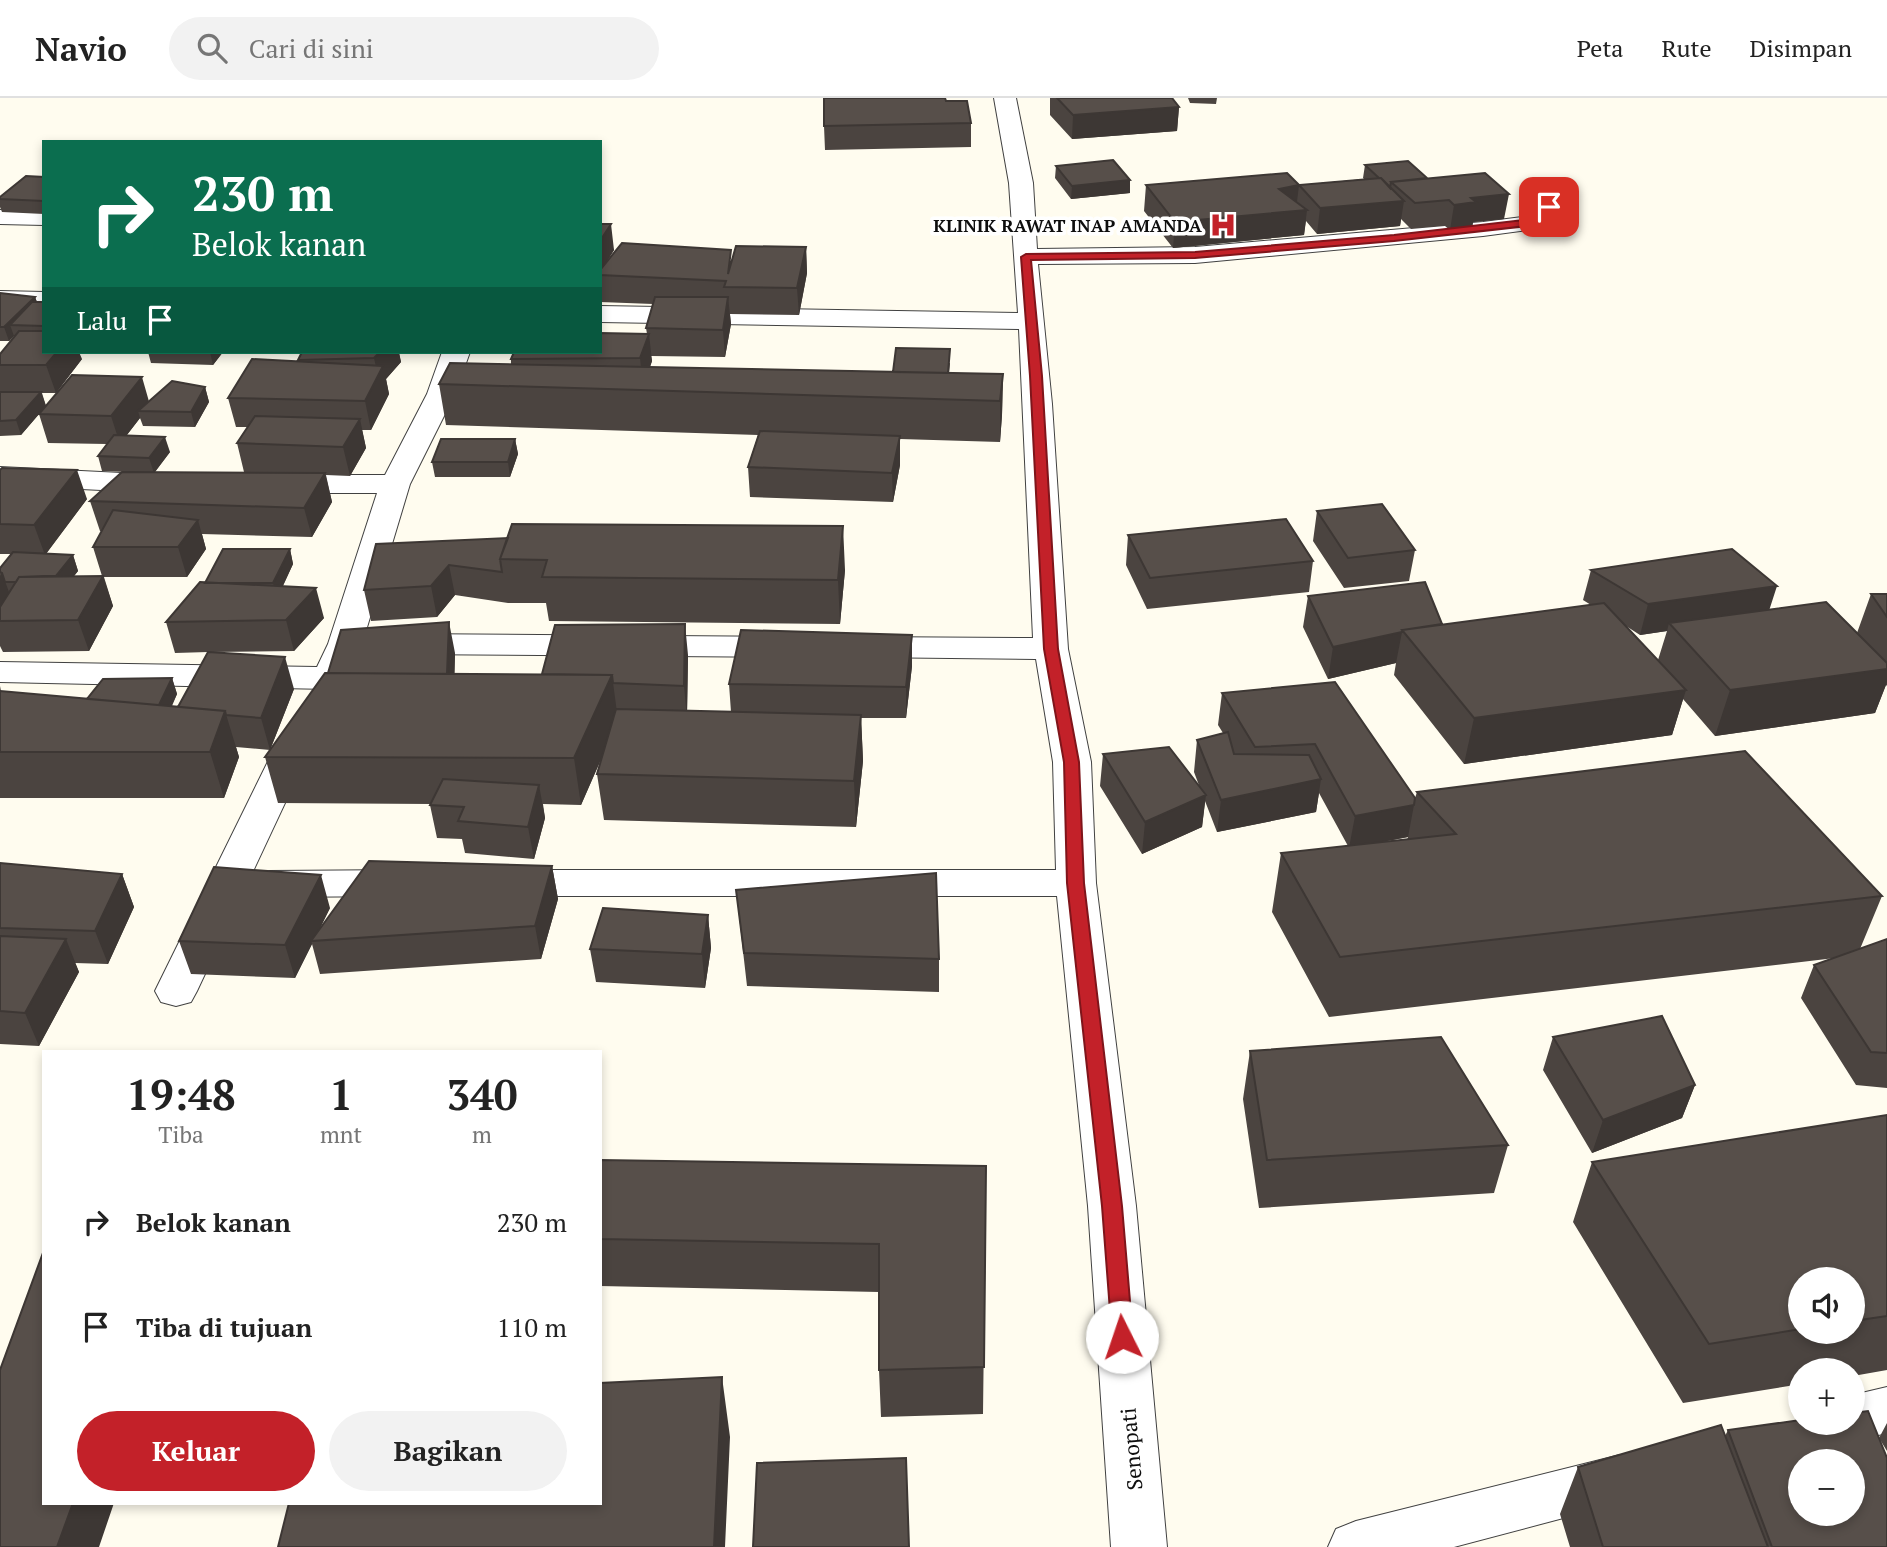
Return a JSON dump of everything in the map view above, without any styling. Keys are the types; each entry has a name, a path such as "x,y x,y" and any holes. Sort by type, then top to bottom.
{"street":[{"name":"Senopati","path":"1005,98 1021,183 1027,289 1032,321 1026,403 1051,649 1072,762 1076,883 1112,1206 1139,1547"},
{"path":"1026,257 1195,255 1483,229 1536,222 1549,215 1549,207 1543,199"},
{"path":"0,217 42,218"},
{"path":"0,299 42,300"},
{"path":"602,314 1032,321"},
{"path":"176,991 345,644 395,484 454,394 456,354"},
{"path":"0,477 194,485"},
{"path":"248,484 395,484"},
{"path":"345,644 1051,649"},
{"path":"0,672 329,678"},
{"path":"226,884 1076,883"},
{"path":"1865,1416 1887,1410"},
{"path":"1356,1547 1664,1467"}],"building":[{"path":"824,98 945,98 946,101 967,101 971,123 824,126"},
{"path":"1057,98 1172,98 1179,107 1073,115"},
{"path":"1113,160 1130,180 1072,186 1056,166"},
{"path":"1408,161 1427,178 1391,182 1390,188 1365,165"},
{"path":"1287,173 1299,185 1279,189 1307,210 1175,222 1146,185"},
{"path":"1485,173 1509,194 1471,198 1476,202 1454,205 1449,200 1415,203 1391,182"},
{"path":"26,176 42,177 42,201 0,197"},
{"path":"1381,178 1404,201 1320,208 1299,185"},
{"path":"602,224 611,224 602,238"},
{"path":"622,243 731,250 728,274 736,246 806,247 797,288 724,287 726,281 602,275 602,268"},
{"path":"0,293 35,297 4,327 0,327"},
{"path":"655,297 728,297 723,330 646,328"},
{"path":"32,302 42,302 42,326 10,325"},
{"path":"19,331 42,331 42,354 55,354 46,365 0,365 0,354"},
{"path":"602,333 649,334 640,358 511,359 513,354 602,354"},
{"path":"896,348 950,349 948,373 893,372"},
{"path":"301,354 378,354 374,358 298,360"},
{"path":"252,359 383,366 365,401 228,398"},
{"path":"450,363 1003,374 1000,401 439,384"},
{"path":"72,375 142,377 111,416 39,414"},
{"path":"172,381 205,387 191,412 138,411"},
{"path":"0,392 41,392 16,420 0,421"},
{"path":"255,416 360,419 343,447 237,443"},
{"path":"760,431 900,436 892,473 748,467"},
{"path":"114,435 165,437 149,458 98,456"},
{"path":"441,439 515,439 508,462 432,462"},
{"path":"2,468 77,470 34,525 0,524"},
{"path":"122,472 325,473 304,508 90,501"},
{"path":"1382,504 1415,550 1348,558 1317,511"},
{"path":"113,510 198,520 178,547 93,547"},
{"path":"1286,519 1313,561 1150,578 1128,535"},
{"path":"512,524 843,526 838,580 542,577 547,560 500,559"},
{"path":"508,538 500,559 502,572 449,565 431,586 364,590 376,544"},
{"path":"223,549 290,549 273,583 205,583"},
{"path":"1732,549 1777,586 1648,604 1591,570"},
{"path":"13,552 73,555 56,576 19,577 16,582 5,582 0,568"},
{"path":"103,576 78,620 0,621 0,607 19,577"},
{"path":"200,582 316,588 286,620 166,622"},
{"path":"1425,582 1442,624 1402,630 1333,647 1308,596"},
{"path":"1871,594 1887,594 1887,617"},
{"path":"1826,602 1887,663 1887,669 1730,690 1669,623"},
{"path":"1604,603 1686,690 1474,718 1402,630"},
{"path":"449,622 447,674 328,673 341,630"},
{"path":"685,624 684,686 613,683 612,675 542,674 555,625"},
{"path":"741,630 912,635 906,687 729,684"},
{"path":"208,652 285,657 261,718 226,715 225,711 178,707"},
{"path":"325,673 612,675 574,758 265,757"},
{"path":"172,678 159,705 87,699 103,679"},
{"path":"1335,682 1415,798 1414,805 1355,816 1315,744 1255,747 1222,693"},
{"path":"0,691 225,711 210,752 0,752"},
{"path":"616,709 861,715 854,781 597,774"},
{"path":"1228,732 1234,754 1309,755 1321,779 1221,800 1197,740"},
{"path":"1169,747 1206,795 1145,822 1103,754"},
{"path":"1745,751 1882,896 1340,957 1281,853 1456,834 1417,792"},
{"path":"443,779 539,785 528,827 458,821 464,807 430,805"},
{"path":"369,861 552,866 535,926 311,941"},
{"path":"0,863 122,874 95,931 0,928"},
{"path":"214,867 321,875 285,945 179,941"},
{"path":"936,873 939,959 744,953 736,890"},
{"path":"603,908 708,915 702,954 590,949"},
{"path":"0,936 66,939 25,1013 0,1011"},
{"path":"1887,939 1887,1053 1871,1052 1814,965"},
{"path":"1662,1016 1695,1085 1603,1120 1553,1037"},
{"path":"1441,1037 1508,1145 1267,1160 1250,1051"},
{"path":"1887,1115 1887,1316 1865,1319 1865,1267 1788,1267 1788,1331 1709,1344 1592,1162"},
{"path":"602,1160 986,1166 984,1367 879,1370 879,1244 602,1239"},
{"path":"42,1255 42,1505 72,1505 57,1547 0,1547 0,1370"},
{"path":"722,1377 714,1547 278,1547 288,1505 602,1505 602,1383"},
{"path":"1865,1411 1868,1411 1887,1458 1887,1547 1772,1547 1728,1430 1788,1422 1788,1435 1865,1435"},
{"path":"1721,1425 1768,1547 1603,1547 1578,1467"},
{"path":"906,1458 909,1547 753,1547 757,1463"}],"place":[{"name":"KLINIK RAWAT INAP AMANDA","path":"1223,225"}],"route":[{"path":"1122,1337 1112,1206 1076,883 1072,762 1051,649 1036,376 1026,257 1195,255 1394,238 1536,222 1549,215 1549,207"}]}
